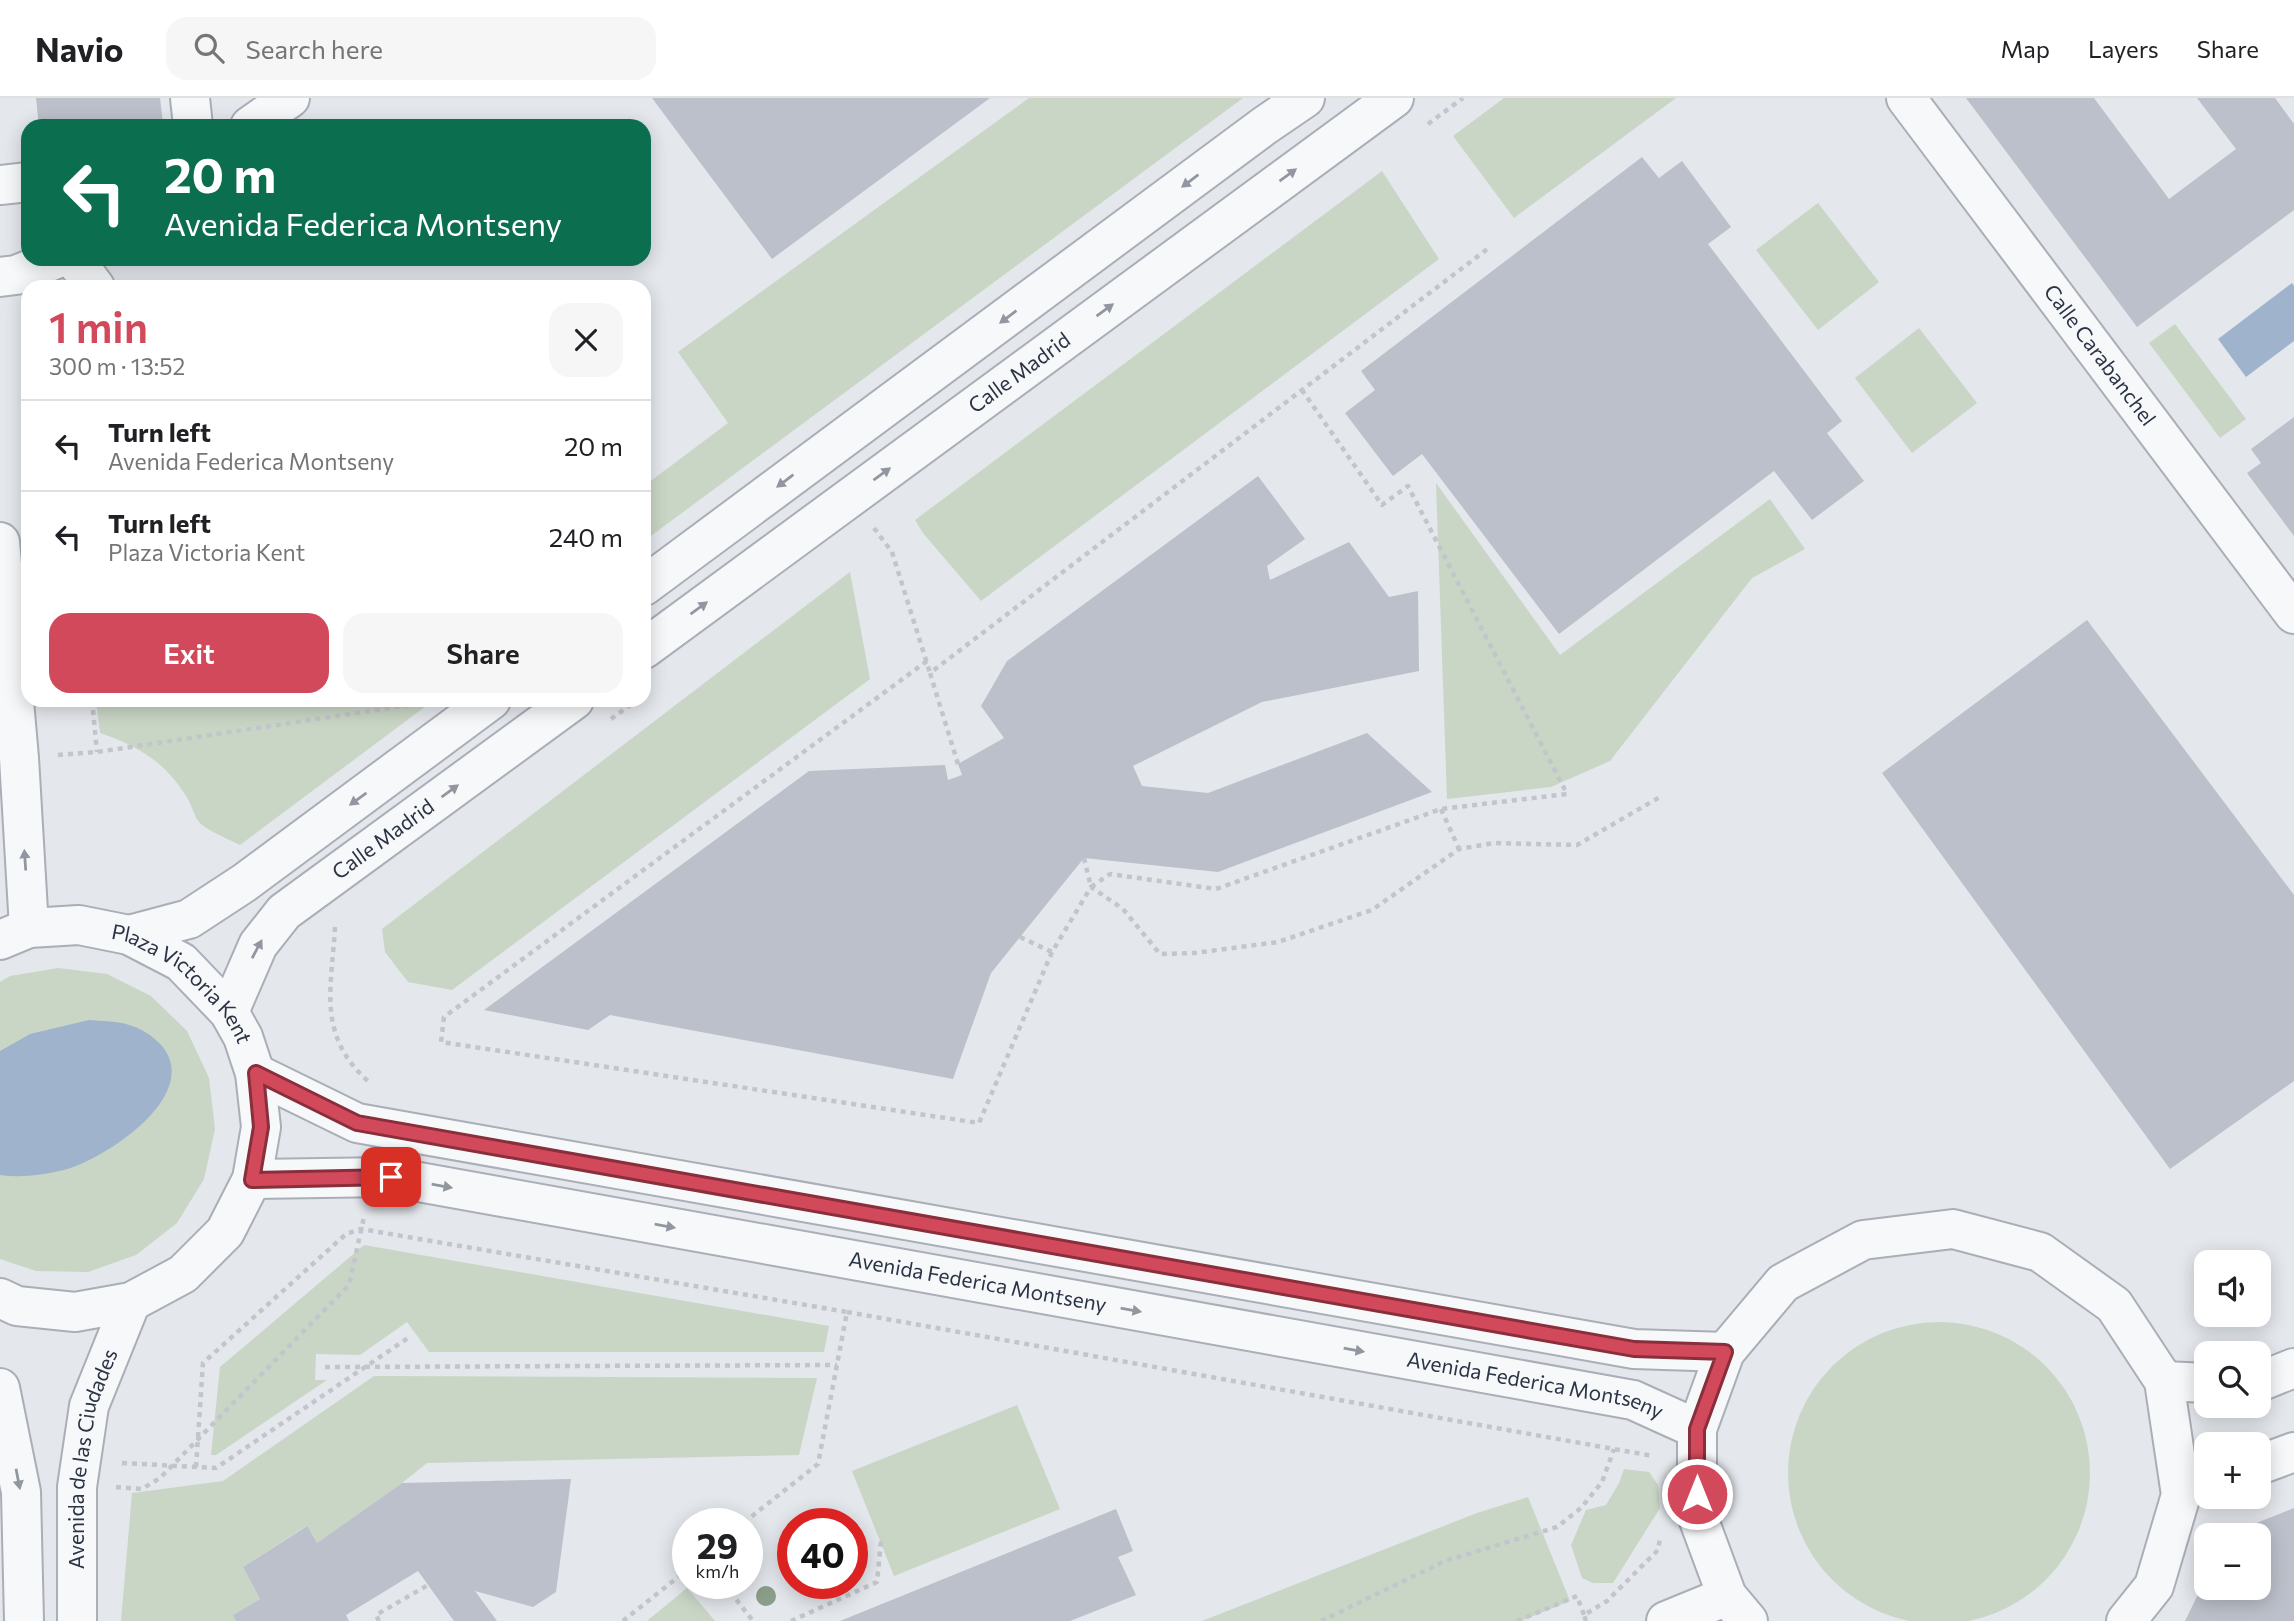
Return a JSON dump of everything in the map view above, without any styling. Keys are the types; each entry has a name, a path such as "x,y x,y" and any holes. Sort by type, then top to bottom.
{"street":[{"path":"190,98 192,119"},
{"path":"260,119 290,98"},
{"path":"651,581 1305,98"},
{"name":"Calle Madrid","path":"651,644 1394,98"},
{"name":"Calle Carabanchel","path":"1906,98 2294,614"},
{"path":"0,185 21,183"},
{"path":"0,277 16,275 38,266"},
{"path":"0,542 19,758 15,934"},
{"path":"129,935 189,919 233,890 481,707"},
{"name":"Calle Madrid","path":"229,1012 258,944 284,912 564,707"},
{"name":"Plaza Victoria Kent","path":"0,1298 18,1306 75,1312 131,1302 183,1274 225,1232 252,1180 261,1127 256,1073 243,1037 229,1012 181,962 129,935 79,925 15,934"},
{"path":"256,1073 357,1123 1634,1349 1725,1352"},
{"name":"Avenida Federica Montseny","path":"252,1180 391,1177 1633,1400 1697,1429"},
{"path":"1666,1621 1738,1609 1697,1515 1697,1429 1725,1352 1783,1283 1863,1240 1953,1228 2040,1252 2114,1305 2164,1381 2194,1490 2154,1586 2126,1621"},
{"name":"Avenida de las Ciudades","path":"77,1621 77,1488 89,1406 131,1302"},
{"path":"2271,1377 2294,1368"},
{"path":"2164,1381 2194,1382"},
{"path":"0,1388 21,1492 24,1621"},
{"path":"2271,1460 2294,1451"}],"path":[{"path":"930,673 1490,247"},
{"path":"927,661 444,1017 441,1042 979,1123 1052,952 1091,887 1110,874 1216,889 1441,809 1567,794 1408,486 1382,505 1303,390"},
{"path":"874,528 892,552 958,764"},
{"path":"93,707 97,752"},
{"path":"19,758 97,752 398,707"},
{"path":"1084,858 1091,887 1123,909 1160,954 1195,953 1278,942 1372,910 1459,849 1494,843 1577,845 1660,797"},
{"path":"1441,809 1459,849"},
{"path":"1020,937 1052,952"},
{"path":"196,1467 203,1363 346,1234 361,1229 847,1312 1661,1457"},
{"path":"762,1508 818,1464 847,1312"},
{"path":"122,1487 122,1463 216,1468 408,1338"},
{"path":"326,1367 837,1365"},
{"path":"1321,1621 1445,1561 1557,1527 1581,1508 1602,1482 1614,1449"},
{"path":"1517,1621 1577,1596 1585,1618 1607,1601 1658,1550 1663,1527"},
{"path":"791,1621 877,1582 881,1541"},
{"path":"624,1621 672,1582"},
{"path":"379,1621 376,1615 428,1585"},
{"path":"736,1599 753,1621"}],"green space":[{"path":"1029,98 1243,98 651,536 651,481 728,423 678,352"},
{"path":"1504,98 1676,98 1514,218 1453,136"},
{"path":"1382,171 1439,259 981,601 915,520"},
{"path":"1818,203 1879,282 1818,330 1756,250"},
{"path":"2175,324 2246,419 2220,438 2149,343"},
{"path":"1919,328 1977,403 1912,453 1855,378"},
{"path":"1436,483 1560,655 1770,499 1805,549 1752,578 1610,761 1551,787 1447,799"},
{"path":"850,572 870,679 452,990 408,982 385,952 382,929"},
{"path":"97,707 425,707 240,845 202,825 178,784 149,756 100,733"},
{"path":"58,968 107,974 151,996 187,1031 209,1078 215,1129 204,1179 177,1223 136,1255 88,1272 36,1271 0,1259 0,982 10,976"},
{"path":"364,1245 829,1326 824,1352 429,1352 407,1322 360,1355 316,1354 315,1380 327,1380 216,1455 211,1455 220,1367"},
{"path":"1924,1322 1954,1322 1983,1328 2023,1347 2035,1356 2065,1389 2079,1415 2090,1458 2090,1488 2084,1517 2065,1557 2056,1569 2023,1599 1997,1613 1964,1622 1914,1622 1895,1618 1855,1599 1843,1590 1813,1557 1799,1531 1788,1488 1788,1458 1794,1429 1813,1389 1822,1377 1855,1347 1881,1333"},
{"path":"374,1376 817,1378 799,1455 427,1463 317,1543 306,1526 243,1567 260,1599 233,1615 236,1621 121,1621 132,1493 223,1481"},
{"path":"1017,1405 1060,1509 894,1576 852,1471"},
{"path":"1624,1469 1649,1472 1658,1485 1660,1508 1613,1583 1593,1583 1582,1578 1571,1545 1586,1510 1606,1505"},
{"path":"1528,1497 1570,1601 1521,1621 1202,1621 1477,1513"},
{"path":"674,1599 696,1599 715,1621 647,1621"}],"water":[{"path":"2292,283 2294,341 2246,377 2218,339"},
{"path":"89,1020 131,1026 146,1032 162,1046 171,1065 170,1085 160,1104 143,1123 123,1139 81,1164 40,1175 0,1175 0,1051 30,1034"}],"building":[{"path":"36,98 160,98 162,119 38,119"},
{"path":"652,98 990,98 772,259"},
{"path":"1966,98 2094,98 2169,199 2236,149 2197,98 2275,98 2294,124 2294,210 2137,327"},
{"path":"1642,157 1659,178 1682,161 1731,227 1708,244 1842,421 1827,433 1864,481 1812,520 1774,471 1559,634 1422,454 1393,476 1345,413 1375,390 1361,371"},
{"path":"2294,417 2294,536 2247,473 2261,463 2251,449"},
{"path":"1258,476 1305,539 1267,566 1270,580 1349,542 1389,597 1418,591 1419,671 1262,702 1133,766 1142,786 1208,793 1367,733 1432,792 1218,872 1084,858 991,973 953,1079 610,1015 588,1030 484,1010 809,771 945,765 948,780 962,775 958,764 1004,738 981,706 1007,661"},
{"path":"2087,620 2294,895 2294,1081 2170,1169 1882,773"},
{"path":"571,1479 556,1592 533,1607 475,1591 497,1621 454,1621 418,1571 346,1615 349,1621 236,1621 233,1615 260,1599 243,1567 307,1526 317,1543 402,1483"},
{"path":"2294,1508 2294,1621 2185,1621 2195,1600 2271,1600 2271,1523 2256,1523"},
{"path":"1116,1509 1133,1551 1118,1557 1136,1595 1070,1621 840,1621"}],"route":[{"path":"391,1177 252,1180 261,1127 256,1073 357,1123 1634,1349 1725,1352 1697,1429 1697,1494"}]}
